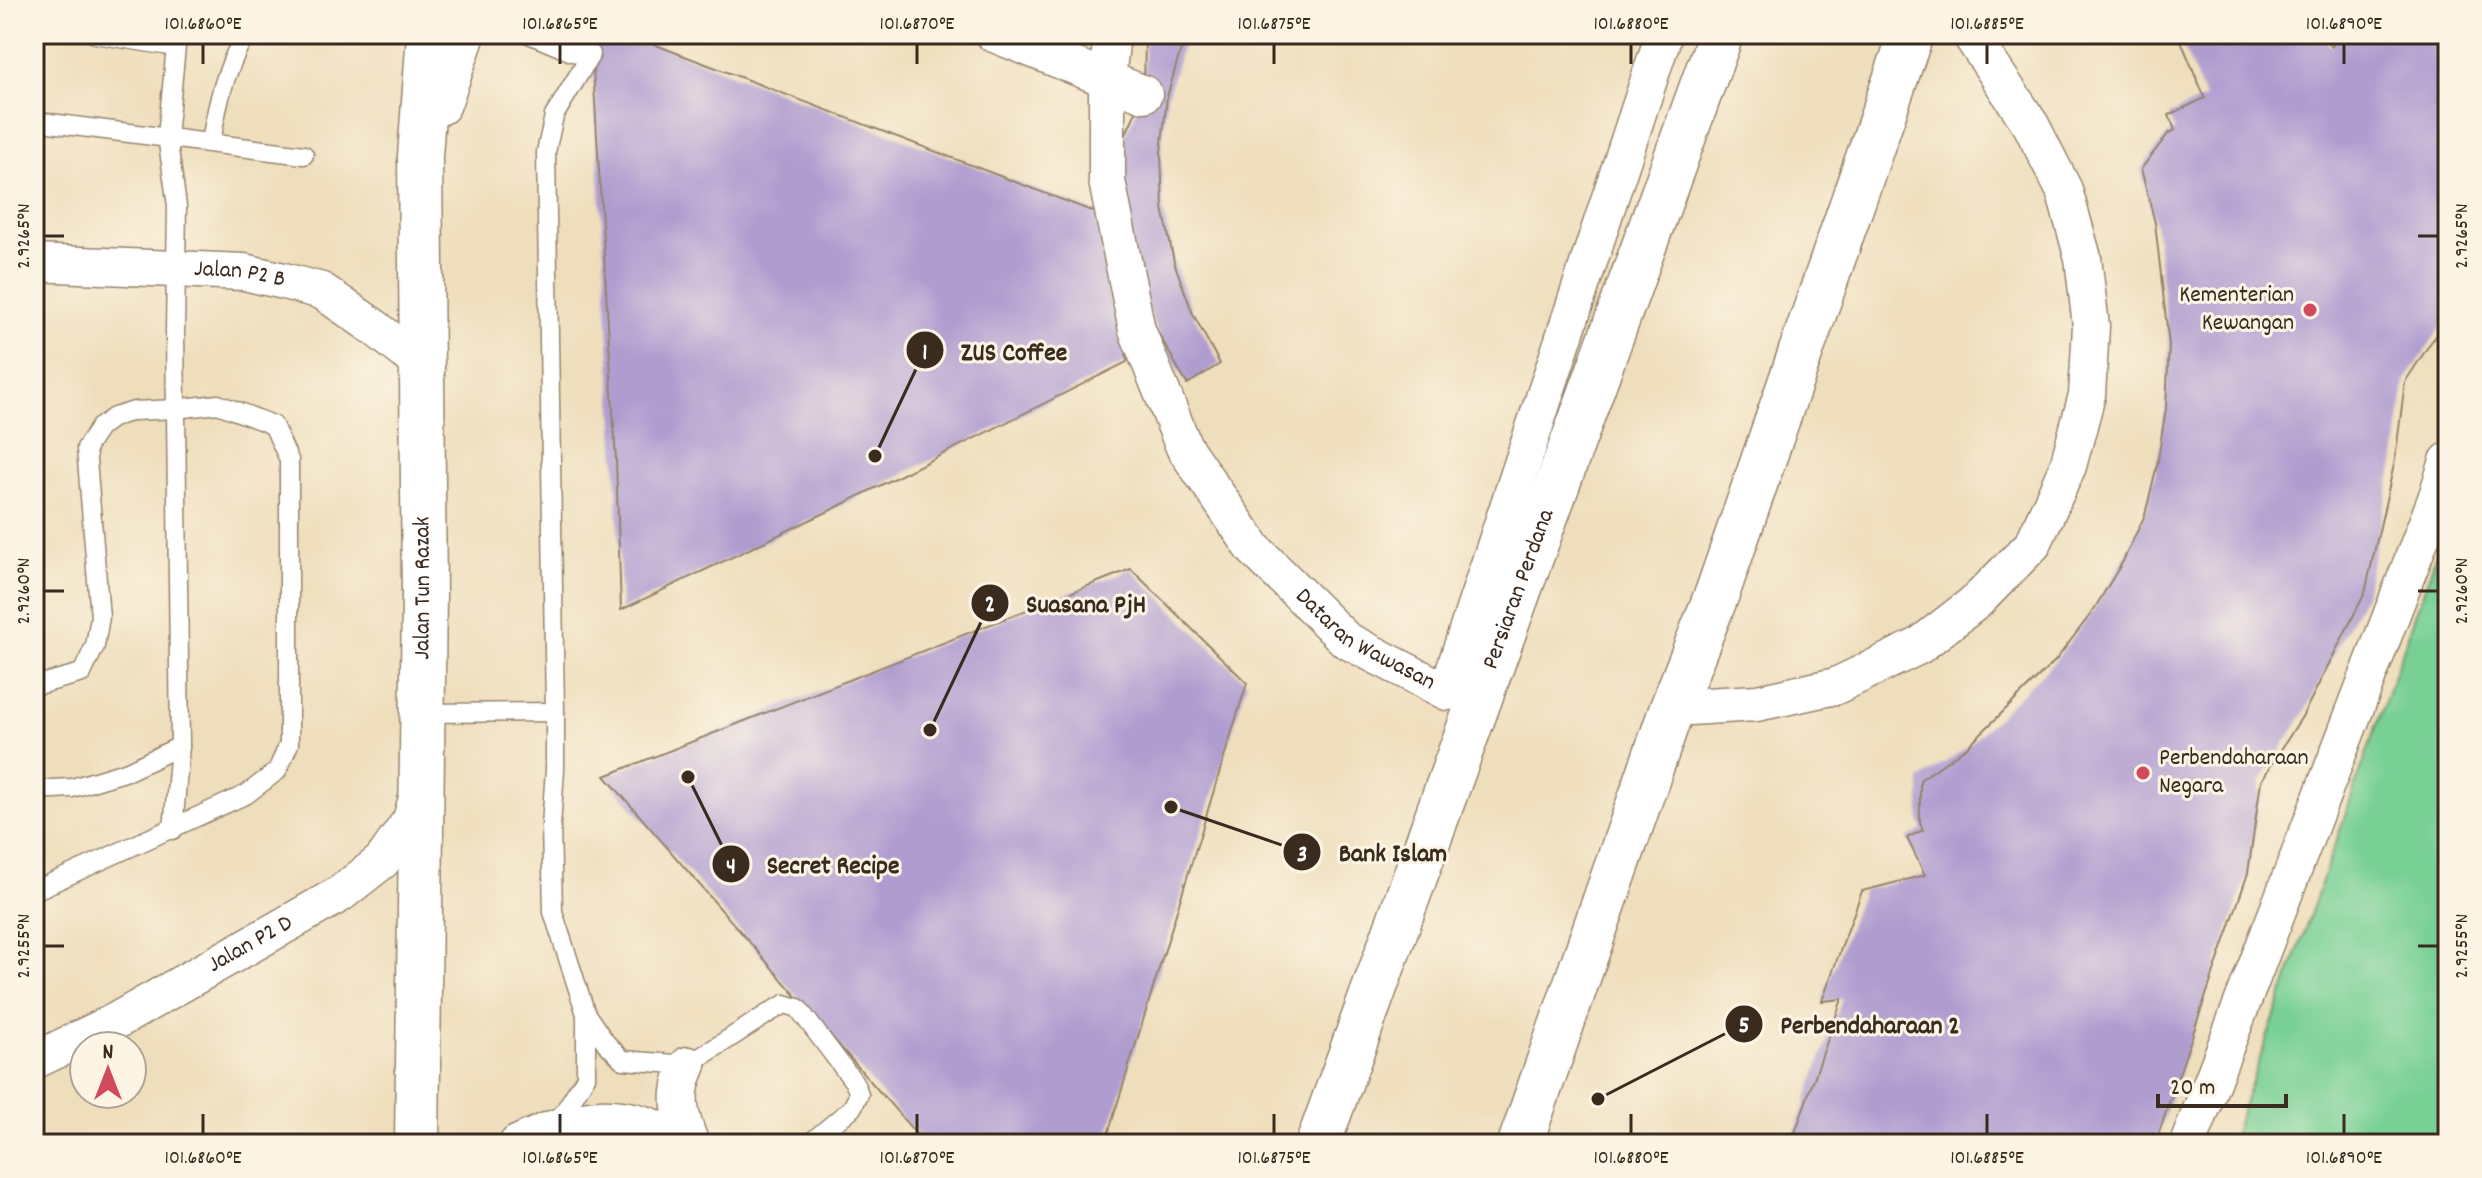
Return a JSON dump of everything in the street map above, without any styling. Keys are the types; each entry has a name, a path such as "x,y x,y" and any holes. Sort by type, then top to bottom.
{"main road":[{"name":"Jalan Tun Razak","path":"417,1144 424,595 420,156 429,34"},
{"path":"420,156 463,34"},
{"name":"Persiaran Perdana","path":"1318,1144 1721,34"},
{"path":"1520,1144 1672,708 1718,591 1911,34"}],"street":[{"path":"994,34 1144,94"},
{"name":"Dataran Wawasan","path":"1112,34 1107,79 1107,181 1137,330 1184,447 1254,549 1346,640 1447,692 1664,34"},
{"path":"1672,708 1757,703 1836,686 1919,646 1977,601 2033,544 2068,466 2087,395 2091,326 2083,258 2064,190 2031,125 1970,34"},
{"name":"Jalan P2 B","path":"34,263 244,272 322,291 421,364"},
{"path":"2188,1144 2431,514 2448,461"},
{"name":"Jalan P2 D","path":"34,1061 116,1021 340,894 382,861 411,820 422,781"},
{"path":"688,1065 678,1097 679,1116 690,1144"},
{"path":"517,1144 556,1126 589,1118 621,1116 659,1128 690,1144"}],"lane":[{"path":"95,34 177,41 167,136 177,206 175,409 180,746 173,830"},
{"path":"211,142 220,91 228,66 245,34"},
{"path":"529,34 572,52 591,54 554,116 546,152 555,712 551,826 553,912 586,1014 606,1043 623,1060 688,1065 785,1004 798,1008 854,1082 859,1094 852,1108 809,1144"},
{"path":"34,121 304,155"},
{"path":"34,686 82,673 95,646 100,617 86,448 100,427 114,417 134,411 218,404 273,425 289,460 289,744 277,771 247,794 34,891"},
{"path":"422,713 555,712"},
{"path":"34,790 72,788 128,771 180,746"},
{"path":"556,1126 586,1077 586,1014"}],"green space":[{"path":"2448,521 2448,1144 2230,1144"}],"building":[{"path":"591,34 627,34 1118,221 1127,362 831,510 621,610 616,461"},
{"path":"1145,34 1191,34 1183,42 1167,97 1161,152 1163,208 1174,262 1193,314 1220,364 1187,384 1156,329 1134,271 1120,147 1144,94"},
{"path":"2178,34 2319,34 2332,47 2337,34 2448,34 2448,316 2405,382 2395,460 2365,593 2303,715 2261,781 2248,873 2155,1144 1791,1144 1842,999 1822,1001 1862,891 1925,875 1907,838 1923,830 1920,823 1920,780 1967,747 2055,661 2093,611 2123,561 2145,515 2166,408 2169,345 2155,223 2141,169 2168,134 2175,130 2169,115 2205,98"},
{"path":"1131,569 1247,683 1105,1144 925,1144 605,776"}],"place":[{"name":"Kementerian Kewangan","path":"2310,310"},
{"name":"ZUS Coffee","path":"875,456"},
{"name":"Suasana PjH","path":"930,730"},
{"name":"Perbendaharaan Negara","path":"2143,773"},
{"name":"Secret Recipe","path":"688,777"},
{"name":"Bank Islam","path":"1171,807"},
{"name":"Perbendaharaan 2","path":"1598,1099"}]}
